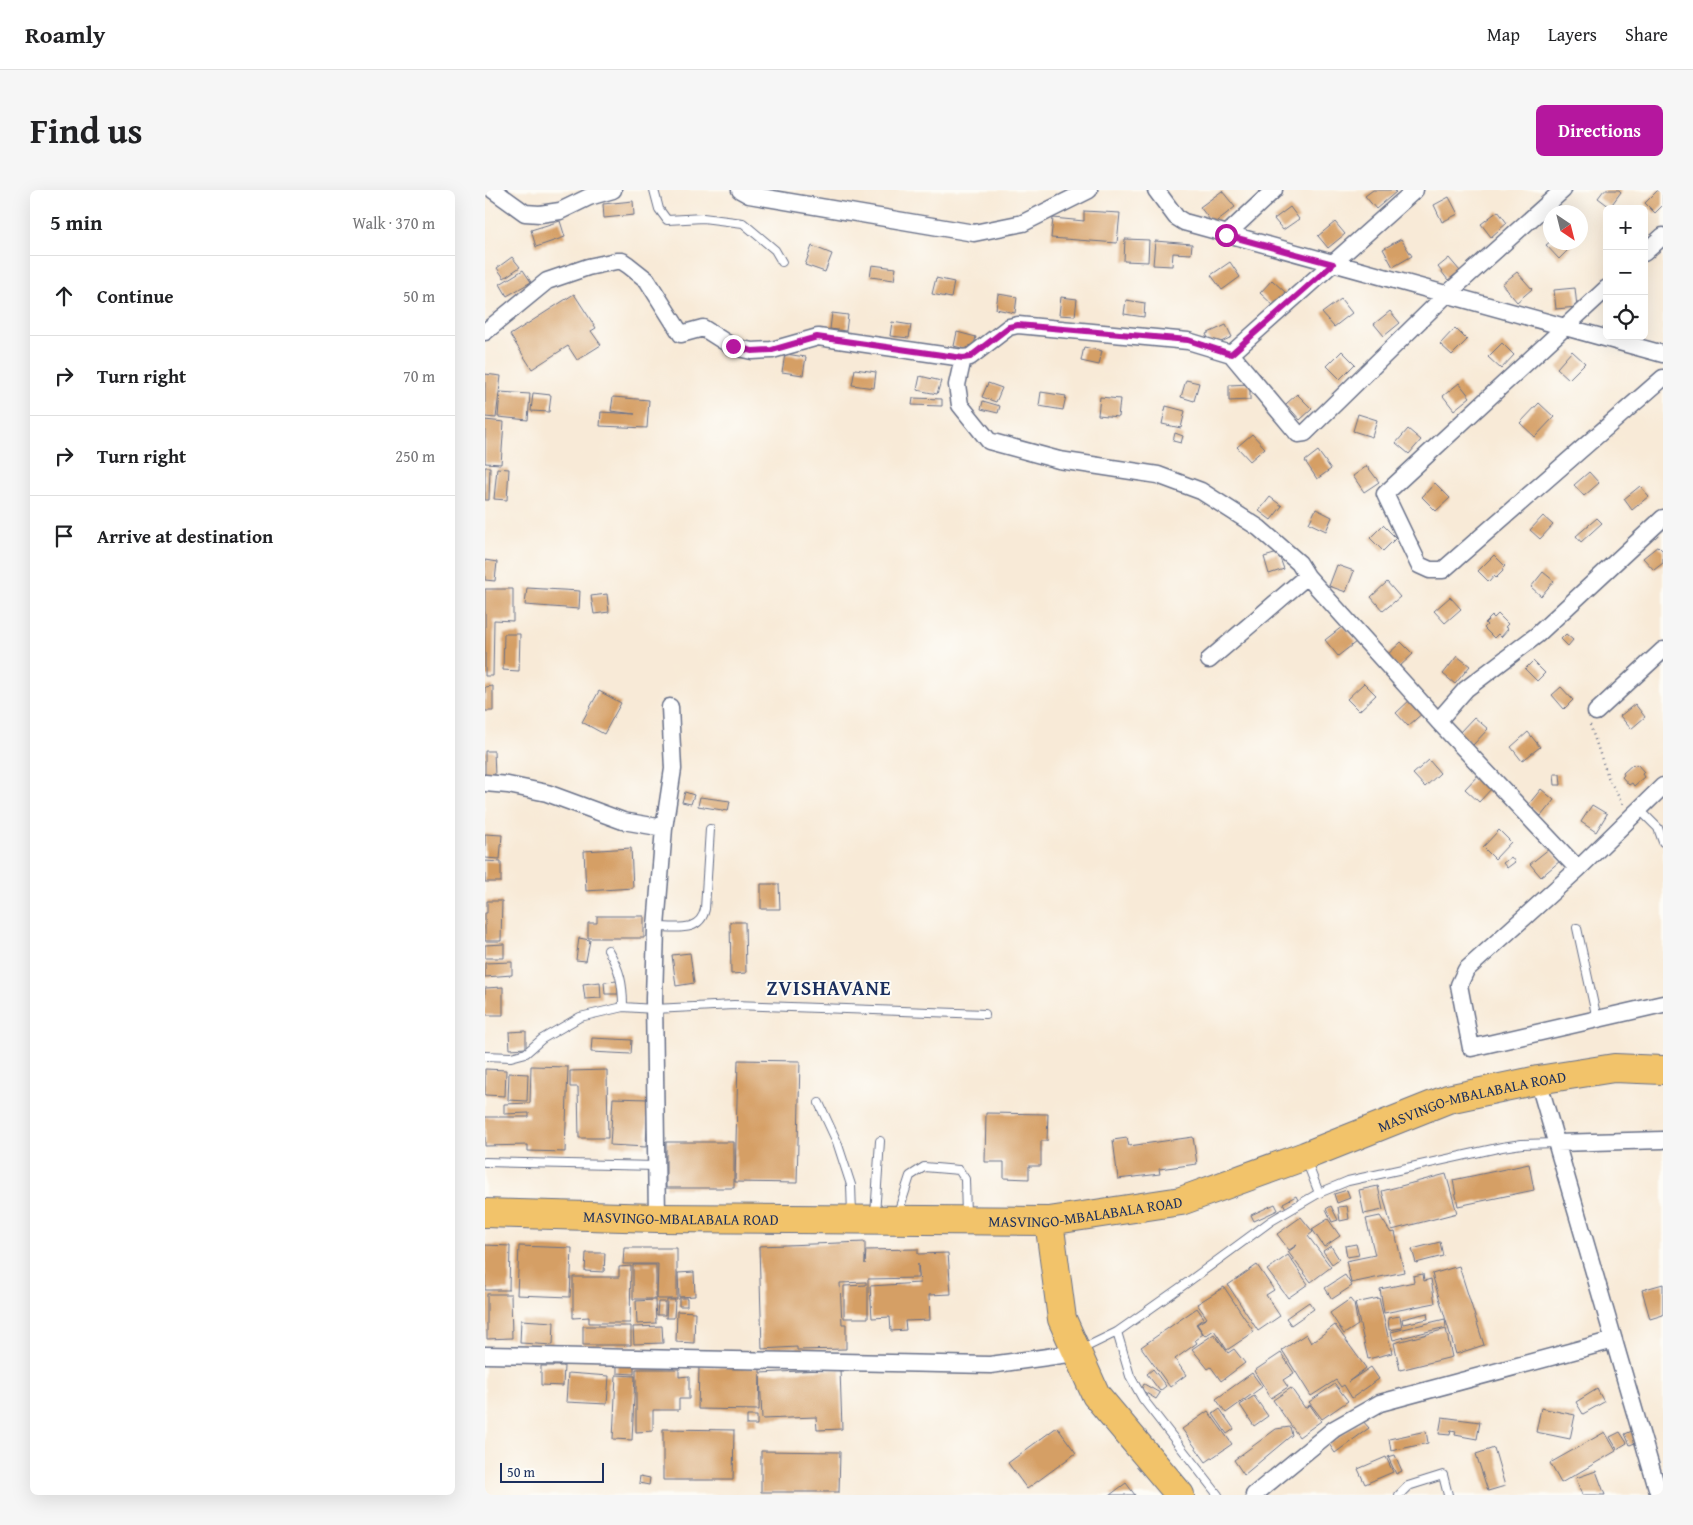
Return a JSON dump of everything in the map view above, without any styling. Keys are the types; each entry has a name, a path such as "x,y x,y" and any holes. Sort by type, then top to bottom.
{"highway":[{"name":"MASVINGO-MBALABALA ROAD","path":"485,1213 657,1218 1049,1221 1181,1201 1305,1156 1448,1099 1538,1080 1614,1068 1663,1070"},
{"path":"1049,1221 1061,1319 1075,1353 1096,1396 1180,1495"}],"street":[{"path":"493,190 511,196 525,213 540,214 560,210 588,193 613,190"},
{"path":"740,190 749,195 975,232 1023,223 1089,190"},
{"path":"1156,190 1180,220 1226,235 1663,354"},
{"path":"1226,235 1274,190"},
{"path":"1231,354 1415,190"},
{"path":"485,332 547,281 588,267 622,261 647,280 681,334 703,328 733,346 752,351 772,350 817,337 963,358 970,357 1009,327 1018,325 1188,340 1231,354 1298,434 1305,433 1446,295 1563,190"},
{"path":"1647,250 1663,236"},
{"path":"1603,292 1385,494 1419,565 1430,570 1443,570 1663,378"},
{"path":"963,358 957,385 960,405 989,441 1059,460 1158,475 1201,492 1259,528 1299,563 1307,576 1438,721 1578,869"},
{"path":"1438,721 1466,689 1537,635 1663,518"},
{"path":"1209,660 1307,576"},
{"path":"1596,712 1663,650"},
{"path":"657,1218 654,1009 656,927 664,828 673,769 670,707"},
{"path":"485,783 508,785 547,793 623,821 664,828"},
{"path":"1663,786 1578,869 1466,970 1459,985 1471,1048 1663,1004"},
{"path":"1538,1080 1660,1492"},
{"path":"1557,1144 1663,1140"},
{"path":"1256,1494 1334,1429 1380,1403 1614,1340"},
{"path":"485,1356 990,1365 1075,1353"}],"lane":[{"path":"654,190 659,209 667,220 703,218 743,223 775,250 781,262"},
{"path":"1634,813 1658,828 1663,842"},
{"path":"656,927 684,927 697,924 703,918 710,829"},
{"path":"1577,928 1597,1019"},
{"path":"608,950 622,980 623,1007"},
{"path":"485,1056 511,1057 526,1052 542,1039 579,1017 623,1007 654,1009 734,1005 985,1014"},
{"path":"819,1102 837,1142 851,1185 874,1220"},
{"path":"874,1220 880,1141"},
{"path":"1075,1353 1117,1332 1271,1221 1319,1193 1348,1181 1502,1147 1522,1144 1557,1144"},
{"path":"1305,1156 1319,1193"},
{"path":"485,1162 656,1166"},
{"path":"874,1220 910,1176 924,1167 959,1170 965,1179 966,1220"},
{"path":"1117,1332 1130,1376 1143,1398 1218,1495"},
{"path":"1399,1495 1409,1486 1443,1475 1448,1495"}],"path":[{"path":"1596,712 1590,720 1591,728 1608,777 1634,813"}],"building":[{"path":"1373,190 1394,190 1396,192 1376,209 1365,196"},
{"path":"1604,190 1619,190 1621,192 1611,205 1607,205 1598,198"},
{"path":"1658,190 1663,190 1663,205 1655,213 1645,203"},
{"path":"1222,191 1235,207 1213,224 1200,207"},
{"path":"1449,197 1458,214 1442,222 1434,205"},
{"path":"633,201 634,215 604,218 603,204"},
{"path":"1290,207 1299,219 1283,230 1274,219"},
{"path":"1084,211 1120,213 1117,243 1051,238 1053,218 1084,221"},
{"path":"1498,211 1507,223 1491,237 1481,224"},
{"path":"560,221 565,237 536,247 531,230"},
{"path":"1335,222 1345,234 1328,248 1318,236"},
{"path":"1125,239 1149,240 1148,262 1124,261"},
{"path":"1401,239 1412,256 1393,267 1383,249"},
{"path":"1155,241 1192,244 1191,254 1173,253 1172,266 1153,265"},
{"path":"812,246 832,254 825,272 805,265"},
{"path":"1551,250 1568,250 1559,259"},
{"path":"512,257 520,267 504,278 497,268"},
{"path":"1449,258 1460,271 1448,280 1438,267"},
{"path":"1230,262 1240,277 1222,290 1211,275"},
{"path":"872,265 896,268 894,280 870,277"},
{"path":"523,270 531,282 507,296 500,284"},
{"path":"1517,272 1532,289 1517,302 1502,284"},
{"path":"936,278 954,282 951,298 932,294"},
{"path":"1272,280 1286,293 1274,306 1260,293"},
{"path":"1575,288 1577,307 1556,309 1554,290"},
{"path":"574,294 596,328 591,331 601,345 577,360 568,346 532,369 510,335"},
{"path":"998,294 1017,297 1015,313 996,309"},
{"path":"1061,297 1077,299 1075,316 1059,315"},
{"path":"1341,299 1352,313 1334,327 1322,313"},
{"path":"1126,300 1145,303 1144,317 1124,314"},
{"path":"1390,311 1400,323 1384,336 1374,324"},
{"path":"832,313 848,315 846,331 830,329"},
{"path":"892,322 911,325 909,338 890,336"},
{"path":"1226,325 1232,337 1212,346 1206,334"},
{"path":"1455,328 1467,340 1452,355 1440,344"},
{"path":"957,332 976,337 972,351 954,346"},
{"path":"1502,343 1514,355 1501,369 1488,357"},
{"path":"1084,347 1102,351 1099,365 1081,361"},
{"path":"1342,351 1355,364 1340,379 1327,366"},
{"path":"1572,351 1585,363 1569,379 1557,368"},
{"path":"785,354 806,357 803,375 782,372"},
{"path":"855,369 876,372 874,388 852,385"},
{"path":"485,374 501,376 496,418 485,417"},
{"path":"920,376 941,381 937,394 917,390"},
{"path":"1186,380 1199,383 1194,401 1181,397"},
{"path":"988,383 1002,388 996,402 982,397"},
{"path":"1459,383 1470,397 1454,410 1443,396"},
{"path":"1250,384 1250,400 1229,401 1229,385"},
{"path":"500,392 530,394 528,420 498,417"},
{"path":"1041,392 1066,396 1063,410 1039,406"},
{"path":"533,393 551,395 549,412 531,411"},
{"path":"1297,394 1312,409 1300,420 1286,404"},
{"path":"613,397 649,400 647,428 600,426 601,412 635,414 611,411"},
{"path":"1100,397 1120,399 1118,417 1098,415"},
{"path":"913,398 942,399 942,406 912,405"},
{"path":"983,401 1000,406 998,413 981,409"},
{"path":"1539,403 1554,417 1535,437 1520,423"},
{"path":"1166,406 1185,411 1181,428 1162,424"},
{"path":"1358,414 1377,420 1372,437 1353,431"},
{"path":"485,420 504,422 501,464 485,463"},
{"path":"1408,429 1421,440 1409,454 1396,443"},
{"path":"1175,433 1183,436 1181,443 1173,441"},
{"path":"1252,434 1265,448 1250,461 1237,447"},
{"path":"1318,451 1331,469 1317,479 1305,461"},
{"path":"1367,466 1379,482 1364,492 1353,476"},
{"path":"485,467 490,467 489,500 485,500"},
{"path":"497,468 509,469 507,500 494,499"},
{"path":"1589,472 1599,483 1584,496 1574,485"},
{"path":"1435,483 1450,498 1436,511 1422,497"},
{"path":"1640,486 1649,496 1632,510 1624,499"},
{"path":"1270,497 1282,506 1271,520 1259,511"},
{"path":"1316,509 1332,517 1326,531 1309,523"},
{"path":"1543,516 1553,525 1540,539 1530,530"},
{"path":"1597,518 1602,523 1581,542 1576,536"},
{"path":"1383,525 1396,538 1383,551 1370,538"},
{"path":"1658,546 1663,551 1663,563 1654,570 1643,558"},
{"path":"1278,553 1284,569 1269,574 1264,557"},
{"path":"1494,555 1505,566 1496,578 1494,576 1489,582 1478,571"},
{"path":"485,560 497,562 495,581 485,580"},
{"path":"1337,565 1354,571 1346,592 1329,586"},
{"path":"1543,572 1554,581 1541,596 1531,587"},
{"path":"1387,582 1400,597 1383,611 1371,597"},
{"path":"527,588 580,591 579,609 525,605"},
{"path":"485,589 513,589 513,621 494,620 493,676 485,676"},
{"path":"607,594 609,612 594,614 591,596"},
{"path":"1450,597 1461,609 1445,623 1434,611"},
{"path":"1498,614 1508,624 1505,627 1508,629 1501,637 1498,634 1494,638 1484,628 1487,625 1485,623 1492,616 1494,618"},
{"path":"1343,626 1356,642 1338,656 1325,640"},
{"path":"504,634 520,634 519,671 503,670"},
{"path":"1566,634 1573,640 1568,646 1561,639"},
{"path":"1401,642 1413,654 1398,668 1386,656"},
{"path":"1457,656 1470,666 1455,684 1443,674"},
{"path":"1533,661 1545,673 1537,681 1525,669"},
{"path":"1364,683 1376,695 1359,711 1347,699"},
{"path":"493,686 493,711 485,711 485,687"},
{"path":"1561,687 1573,700 1564,709 1552,695"},
{"path":"599,691 621,703 604,734 582,722"},
{"path":"1412,698 1424,712 1408,726 1396,713"},
{"path":"1635,704 1645,717 1631,729 1620,716"},
{"path":"1474,717 1488,729 1473,745 1459,733"},
{"path":"1528,732 1540,747 1522,761 1511,747"},
{"path":"485,751 494,751 495,776 485,776"},
{"path":"1429,760 1440,773 1425,787 1413,774"},
{"path":"1633,764 1634,766 1637,764 1644,772 1642,774 1644,777 1634,786 1632,783 1629,785 1622,777 1623,773"},
{"path":"1480,773 1494,786 1479,802 1465,789"},
{"path":"1554,774 1560,774 1561,785 1555,785"},
{"path":"1541,789 1554,800 1541,816 1528,805"},
{"path":"685,792 694,795 691,804 682,802"},
{"path":"700,797 730,801 728,811 698,806"},
{"path":"1592,805 1607,814 1596,832 1581,822"},
{"path":"1499,830 1511,842 1495,859 1483,847"},
{"path":"485,834 502,835 500,859 485,858"},
{"path":"631,848 633,888 586,891 584,851"},
{"path":"1550,848 1560,861 1541,877 1530,864"},
{"path":"1511,857 1515,862 1507,868 1503,863"},
{"path":"485,861 501,862 501,882 485,882"},
{"path":"761,884 779,884 780,909 761,909"},
{"path":"487,901 502,901 501,941 485,941"},
{"path":"597,916 644,916 644,938 588,938 588,923 597,923"},
{"path":"730,922 745,922 746,973 731,974"},
{"path":"579,938 590,940 586,961 576,960"},
{"path":"504,944 504,958 485,958 485,945"},
{"path":"690,953 694,983 676,986 672,955"},
{"path":"512,962 512,975 485,977 485,963"},
{"path":"618,981 618,994 605,994 604,982"},
{"path":"600,982 601,998 585,999 583,984"},
{"path":"503,987 503,1015 485,1015 485,988"},
{"path":"526,1031 526,1048 510,1049 509,1032"},
{"path":"592,1038 632,1040 631,1054 591,1052"},
{"path":"738,1060 800,1061 797,1183 735,1182"},
{"path":"531,1066 568,1067 565,1152 528,1151 528,1145 485,1146 485,1117 529,1117 529,1113 504,1114 504,1104 530,1103"},
{"path":"485,1069 506,1070 505,1096 485,1095"},
{"path":"607,1070 608,1138 579,1138 578,1087 570,1087 570,1071"},
{"path":"509,1073 528,1074 527,1101 508,1100"},
{"path":"613,1098 648,1099 646,1147 610,1145"},
{"path":"986,1113 1048,1114 1047,1141 1041,1141 1041,1166 1029,1166 1029,1179 1004,1178 1004,1162 985,1162"},
{"path":"1193,1137 1197,1164 1159,1169 1160,1174 1118,1179 1113,1140 1127,1138 1129,1146"},
{"path":"666,1142 734,1142 734,1188 666,1188"},
{"path":"1529,1164 1534,1190 1458,1206 1453,1180"},
{"path":"1446,1174 1457,1213 1392,1230 1382,1191"},
{"path":"1378,1186 1383,1210 1364,1214 1359,1190"},
{"path":"1347,1190 1350,1198 1337,1203 1334,1194"},
{"path":"1296,1196 1299,1202 1287,1210 1283,1203"},
{"path":"1275,1204 1278,1210 1254,1221 1251,1215"},
{"path":"1331,1206 1338,1220 1332,1222 1326,1209"},
{"path":"1347,1206 1349,1219 1340,1221 1338,1207"},
{"path":"1380,1216 1391,1233 1395,1232 1404,1272 1351,1283 1346,1261 1375,1255 1366,1219"},
{"path":"1301,1217 1313,1232 1308,1236 1331,1267 1311,1282 1288,1252 1297,1245 1289,1250 1277,1234"},
{"path":"1328,1219 1340,1236 1324,1247 1312,1229"},
{"path":"865,1242 865,1264 866,1250 918,1249 918,1254 948,1253 951,1294 929,1295 930,1320 905,1321 906,1330 891,1331 890,1317 872,1318 870,1286 920,1283 918,1264 918,1278 868,1279 868,1318 844,1318 844,1286 866,1285 866,1282 840,1283 842,1324 846,1324 846,1349 797,1350 797,1347 762,1349 759,1246"},
{"path":"1440,1242 1443,1256 1416,1263 1412,1249"},
{"path":"1356,1244 1359,1255 1347,1257 1345,1246"},
{"path":"485,1245 510,1246 509,1290 485,1290"},
{"path":"519,1246 572,1248 570,1297 517,1295"},
{"path":"1331,1246 1339,1259 1332,1264 1323,1251"},
{"path":"624,1248 677,1248 677,1299 657,1299 658,1264 623,1264"},
{"path":"586,1253 605,1253 604,1272 585,1271"},
{"path":"1288,1255 1308,1284 1288,1298 1267,1270"},
{"path":"633,1265 656,1265 656,1299 633,1299"},
{"path":"1257,1265 1274,1290 1266,1295 1280,1316 1258,1331 1228,1285"},
{"path":"631,1266 630,1323 589,1323 589,1317 573,1318 573,1277 619,1277 619,1267"},
{"path":"1459,1266 1484,1345 1456,1354 1432,1274"},
{"path":"694,1272 695,1296 679,1297 678,1273"},
{"path":"1423,1274 1424,1281 1431,1279 1435,1303 1384,1313 1380,1289 1414,1282 1413,1276"},
{"path":"1345,1275 1352,1286 1332,1299 1325,1288"},
{"path":"1663,1284 1663,1315 1650,1319 1642,1290"},
{"path":"1224,1287 1254,1332 1227,1350 1214,1330 1205,1336 1197,1324 1207,1318 1197,1304"},
{"path":"487,1294 511,1294 512,1338 487,1339"},
{"path":"679,1298 687,1298 687,1306 679,1306"},
{"path":"1379,1298 1392,1353 1368,1359 1355,1303"},
{"path":"1350,1299 1354,1304 1358,1325 1344,1334 1330,1313"},
{"path":"655,1300 656,1323 637,1324 636,1301"},
{"path":"667,1300 675,1300 674,1318 666,1318"},
{"path":"658,1302 665,1302 665,1315 657,1315"},
{"path":"1309,1302 1314,1309 1291,1325 1286,1318"},
{"path":"1197,1308 1204,1318 1196,1324 1203,1334 1195,1340 1197,1343 1175,1359 1186,1375 1170,1387 1141,1347"},
{"path":"677,1311 695,1312 694,1343 676,1342"},
{"path":"1427,1313 1428,1319 1403,1324 1402,1319"},
{"path":"1400,1316 1402,1328 1389,1330 1388,1318"},
{"path":"1445,1319 1446,1327 1393,1340 1391,1332"},
{"path":"521,1320 554,1322 553,1345 520,1343"},
{"path":"1335,1325 1366,1368 1348,1382 1371,1367 1379,1379 1352,1398 1344,1385 1341,1387 1336,1380 1311,1396 1282,1350 1306,1334 1311,1343"},
{"path":"583,1326 631,1326 631,1345 583,1345"},
{"path":"662,1326 663,1343 634,1344 633,1327"},
{"path":"1446,1329 1452,1357 1400,1370 1394,1343"},
{"path":"1214,1334 1228,1353 1234,1349 1245,1363 1221,1381 1211,1367 1208,1369 1192,1349"},
{"path":"1281,1353 1294,1373 1283,1380 1288,1387 1271,1398 1254,1371"},
{"path":"617,1363 634,1363 634,1374 617,1373"},
{"path":"541,1366 564,1366 563,1386 541,1385"},
{"path":"699,1367 760,1368 760,1373 840,1369 842,1429 817,1430 816,1417 762,1419 760,1374 759,1410 698,1409"},
{"path":"636,1369 679,1369 679,1377 689,1376 689,1399 679,1399 679,1410 653,1410 653,1431 636,1432"},
{"path":"1153,1369 1166,1386 1160,1391 1147,1374"},
{"path":"568,1373 609,1376 607,1404 566,1402"},
{"path":"1252,1373 1262,1387 1226,1413 1216,1399"},
{"path":"616,1375 635,1376 632,1440 613,1439"},
{"path":"1144,1384 1160,1393 1156,1399 1141,1390"},
{"path":"1335,1384 1348,1401 1322,1419 1309,1402"},
{"path":"1291,1388 1305,1408 1310,1405 1321,1421 1299,1437 1273,1400"},
{"path":"1597,1389 1604,1402 1583,1414 1576,1402"},
{"path":"1254,1396 1268,1416 1254,1426 1240,1405"},
{"path":"1541,1408 1575,1415 1570,1439 1536,1432"},
{"path":"1220,1409 1234,1429 1227,1434 1213,1414"},
{"path":"1208,1411 1232,1444 1206,1462 1182,1429"},
{"path":"747,1416 757,1416 757,1425 747,1425"},
{"path":"1442,1417 1480,1422 1477,1439 1455,1435 1456,1431 1451,1430 1450,1435 1439,1434"},
{"path":"1362,1420 1369,1428 1335,1453 1329,1444"},
{"path":"1057,1427 1076,1453 1027,1489 1008,1463"},
{"path":"1290,1427 1292,1435 1244,1475 1234,1460 1276,1429"},
{"path":"663,1429 734,1430 733,1480 663,1480"},
{"path":"1426,1431 1428,1443 1391,1451 1389,1439"},
{"path":"1632,1431 1637,1442 1630,1445 1625,1434"},
{"path":"1605,1432 1616,1451 1561,1483 1550,1463"},
{"path":"1620,1432 1627,1443 1617,1449 1610,1437"},
{"path":"1494,1448 1505,1486 1488,1491 1476,1454"},
{"path":"761,1451 840,1452 839,1492 761,1492"},
{"path":"1395,1455 1402,1471 1396,1474 1388,1457"},
{"path":"1386,1457 1393,1472 1365,1484 1358,1469"},
{"path":"1596,1471 1605,1495 1582,1495 1576,1478"},
{"path":"640,1476 650,1478 649,1485 639,1483"},
{"path":"1126,1483 1135,1495 1110,1495"}],"district":[{"name":"ZVISHAVANE","path":"829,987"}],"route":[{"path":"733,346 752,351 772,350 817,337 963,358 970,357 1009,327 1018,325 1188,340 1231,354 1333,264 1226,235"}]}
